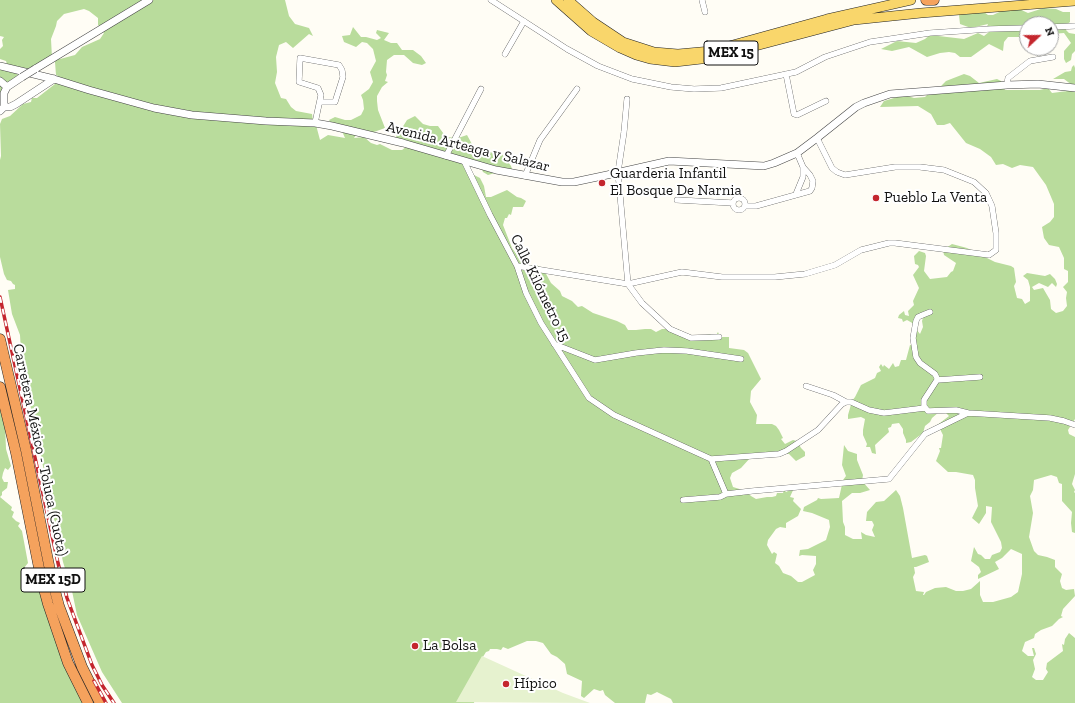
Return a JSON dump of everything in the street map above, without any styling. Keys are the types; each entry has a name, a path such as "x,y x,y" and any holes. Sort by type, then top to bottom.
{"highway":[{"path":"926,0 934,0"},
{"name":"Carretera México - Toluca (Cuota)","path":"0,338 26,450 51,575 59,606 82,667 100,703"},
{"name":"Carretera México - Toluca (Cuota)","path":"0,387 16,453 48,604 68,663 88,703"}],"main road":[{"name":"MEX 15","path":"556,0 591,31 620,48 650,59 675,62 710,58 854,20 914,13 1075,1"},
{"name":"MEX 15","path":"568,0 593,22 623,42 654,52 678,54 711,51 827,19 911,0"}],"street":[{"path":"54,79 16,104 2,109 4,93 7,88 22,77 149,0"},
{"path":"491,0 598,66 632,79 671,87 694,89 720,88 786,74 800,70 825,57 870,42 930,33 1019,28"},
{"path":"702,0 704,12"},
{"path":"505,54 524,21"},
{"path":"1059,27 1075,26"},
{"path":"1007,85 1008,78 1030,61 1053,57"},
{"path":"315,123 321,95 318,88 299,82 300,58 339,65 342,70 343,76 335,102 320,102"},
{"name":"Avenida Arteaga y Salazar","path":"0,66 54,79 154,108 192,115 315,123 396,142 525,176 549,181 568,182 674,161 764,166 797,153 864,103 890,94 1007,85 1038,84 1075,88"},
{"path":"786,74 794,114 797,115 826,101"},
{"path":"0,80 7,88"},
{"path":"446,156 481,89"},
{"path":"525,176 540,140 577,89"},
{"path":"627,99 618,172 628,284 642,303 670,329 691,338 719,337"},
{"path":"517,266 628,284 682,272 722,277 805,274 835,265 861,250 889,243 989,255 996,250 996,234 992,206 986,193 974,182 944,170 920,167 895,166 845,175 832,168 817,138"},
{"path":"733,203 734,209 737,210 743,209 745,206 756,206 796,194 806,193 812,188 813,181 803,167 797,153"},
{"name":"Calle Kilómetro 15","path":"464,161 490,216 517,266 526,293 540,323 589,398 614,415 711,459"},
{"path":"796,194 803,177 803,167"},
{"path":"677,200 733,203 734,200 740,198 745,203 745,206"},
{"path":"925,408 923,404 924,400 936,380 936,376 920,363 916,357 914,329 916,321 920,316 930,312"},
{"path":"554,344 595,360 664,350 687,351 741,359"},
{"path":"936,380 980,377"},
{"path":"806,386 833,395 846,402 851,402 869,410 884,413 925,408 929,411 956,410 968,414 1050,418 1075,425"},
{"path":"726,494 711,459 779,454 818,430 842,404 846,402"},
{"path":"683,500 720,497 726,494 752,491 889,479 925,434 968,414"}],"green space":[{"path":"0,0 285,0 289,16 295,24 309,28 313,36 309,34 293,48 286,42 279,45 276,57 277,72 275,83 281,98 286,99 291,107 296,111 312,114 313,121 310,127 316,125 320,140 328,135 345,138 341,129 335,129 329,120 335,117 351,120 361,115 364,109 361,95 369,89 373,82 370,72 376,61 373,49 367,43 362,42 356,47 344,42 342,36 350,35 353,27 361,37 377,40 381,38 376,33 377,30 389,33 384,40 391,43 397,43 402,50 413,50 421,56 426,63 422,65 413,63 404,55 394,55 387,60 387,75 385,81 388,82 382,87 377,96 378,110 385,128 374,132 361,133 356,135 354,138 364,137 371,143 377,145 380,144 392,150 402,150 406,147 396,139 397,131 399,127 402,128 407,120 415,116 423,124 438,126 446,137 458,138 467,135 473,146 490,152 502,154 511,166 513,172 502,171 488,175 483,172 480,165 470,165 470,173 480,178 484,186 486,197 491,197 507,190 526,201 523,207 513,207 511,215 509,214 507,218 505,218 503,225 512,248 524,265 537,265 545,272 551,283 560,291 562,296 572,301 578,307 582,306 593,313 625,325 628,330 651,329 656,332 662,329 678,329 684,333 697,337 710,334 715,337 718,332 720,337 729,337 729,348 744,350 748,353 761,379 751,391 750,402 757,415 756,424 772,424 776,426 783,438 781,439 785,444 793,440 797,441 805,452 805,456 796,461 789,454 751,457 741,468 732,473 730,478 733,487 746,491 756,499 776,496 777,493 783,493 784,490 786,492 794,488 790,497 794,498 793,501 801,509 798,516 786,523 786,528 780,527 776,529 768,540 767,545 772,554 774,552 777,554 775,563 779,566 783,573 791,576 798,582 802,582 815,575 813,570 816,564 816,556 799,556 800,550 808,549 826,540 830,527 829,520 803,511 804,507 818,498 839,498 843,480 846,476 842,465 844,445 848,451 857,454 857,460 863,475 862,481 870,490 860,493 852,493 842,501 845,535 853,539 862,539 861,532 875,537 872,530 874,525 872,521 866,521 867,512 876,502 884,501 896,490 900,496 903,508 912,558 925,555 927,556 929,562 914,567 915,573 913,577 916,591 924,592 924,595 926,592 935,588 946,587 956,591 963,591 971,589 980,581 980,595 983,602 993,602 1011,597 1018,592 1022,574 1022,554 1011,549 1002,558 995,562 999,569 978,579 978,575 981,572 979,567 971,561 974,547 978,554 985,559 990,559 992,555 1000,552 1002,548 1001,542 991,522 992,507 986,506 986,513 979,524 972,518 978,506 973,475 948,472 936,461 940,451 939,448 941,448 943,435 940,429 936,426 949,416 946,413 939,412 925,426 923,433 911,442 906,443 903,429 899,423 892,424 891,427 888,428 889,432 875,445 876,454 872,453 870,447 866,447 867,444 863,435 865,419 861,417 848,419 848,415 852,401 861,385 875,378 877,373 881,371 879,367 881,364 883,367 884,365 889,369 893,363 895,367 899,366 901,360 906,360 910,345 916,343 916,329 920,334 923,327 922,321 924,315 914,324 907,320 903,322 902,319 898,318 904,311 905,315 909,316 908,311 914,305 913,301 919,288 913,275 919,267 915,264 914,256 919,251 925,253 924,271 930,279 947,277 953,271 956,263 944,255 943,250 952,244 967,248 995,262 1011,266 1014,268 1016,282 1014,286 1017,298 1022,299 1025,304 1030,301 1030,287 1028,280 1023,276 1027,273 1045,276 1050,274 1055,279 1057,284 1056,287 1052,283 1048,287 1039,283 1032,287 1034,290 1043,288 1050,300 1051,309 1056,313 1063,311 1067,306 1067,292 1063,287 1068,282 1068,271 1064,269 1064,258 1059,247 1049,245 1044,238 1042,227 1050,222 1054,217 1054,204 1046,185 1033,167 1020,165 1012,168 1003,164 996,165 991,157 980,149 966,143 950,123 937,125 931,114 918,106 880,107 884,101 904,95 914,98 925,97 931,91 939,88 946,81 964,74 970,76 979,83 997,79 1001,81 1005,90 1040,90 1048,88 1052,93 1075,90 1075,419 1068,430 1069,434 1075,437 1075,474 1072,484 1075,490 1075,533 1072,532 1072,512 1062,501 1062,484 1059,483 1057,477 1051,475 1034,480 1033,490 1030,496 1033,513 1029,537 1034,551 1038,555 1055,560 1055,567 1062,574 1060,581 1062,588 1066,590 1074,589 1075,596 1063,609 1061,616 1063,617 1052,626 1035,634 1034,638 1025,642 1022,651 1028,656 1034,656 1032,648 1034,648 1036,654 1033,660 1035,669 1032,677 1036,680 1043,680 1048,672 1046,669 1047,663 1063,651 1062,644 1064,645 1065,639 1069,633 1075,638 1075,703 673,703 671,699 657,692 651,695 647,694 645,703 615,703 605,695 603,690 600,691 594,689 584,698 581,696 582,681 567,674 565,664 551,654 543,643 527,641 508,649 503,647 501,650 490,649 486,652 481,660 474,703 122,703 102,672 77,615 72,591 63,562 29,399 31,392 25,369 26,364 21,351 20,335 12,314 8,290 15,289 15,285 11,281 7,280 0,257 0,124 2,119 10,116 23,104 31,102 32,98 37,98 55,84 58,76 56,75 56,58 60,59 75,55 82,47 100,39 104,33 99,29 98,18 89,11 84,9 64,14 57,21 51,39 52,58 20,72 17,75 17,83 8,86 3,98 0,96 0,70 8,67 6,61 0,59 0,49 3,46 2,40 4,37 0,36"},
{"path":"1010,7 1017,8 1028,13 1044,8 1070,12 1070,22 1066,25 1066,30 1069,33 1075,34 1075,51 1072,54 1071,60 1066,63 1064,59 1064,51 1071,43 1064,33 1059,33 1059,16 1019,16 1019,37 1008,37 1004,42 1003,51 989,44 971,57 960,57 955,53 949,52 927,57 909,47 892,51 881,49 897,41 916,43 930,35 964,39 978,33 984,36 989,32 986,29 988,24 971,28 960,24 959,15 973,9 980,9 988,15 993,15"},
{"path":"1074,65 1075,85 1072,85 1064,79 1053,79 1065,72 1071,71"},
{"path":"0,409 5,424 6,449 11,466 8,470 5,468 3,473 2,478 4,482 8,482 7,488 2,492 0,497"},
{"path":"0,497 12,507 11,510 14,512 12,517 20,523 18,526 22,531 28,563 24,568 24,573 38,583 52,632 84,703 0,703"},
{"name":"Hípico","path":"482,656 563,693 590,703 456,702"}],"railway":[{"path":"0,297 67,598 92,665 102,685 114,703"},
{"path":"94,681 106,703"}],"place":[{"name":"Guarderia Infantil El Bosque De Narnia","path":"602,183"},
{"name":"Pueblo La Venta","path":"876,198"},
{"name":"La Bolsa","path":"415,646"},
{"name":"Hípico","path":"506,684"}]}
